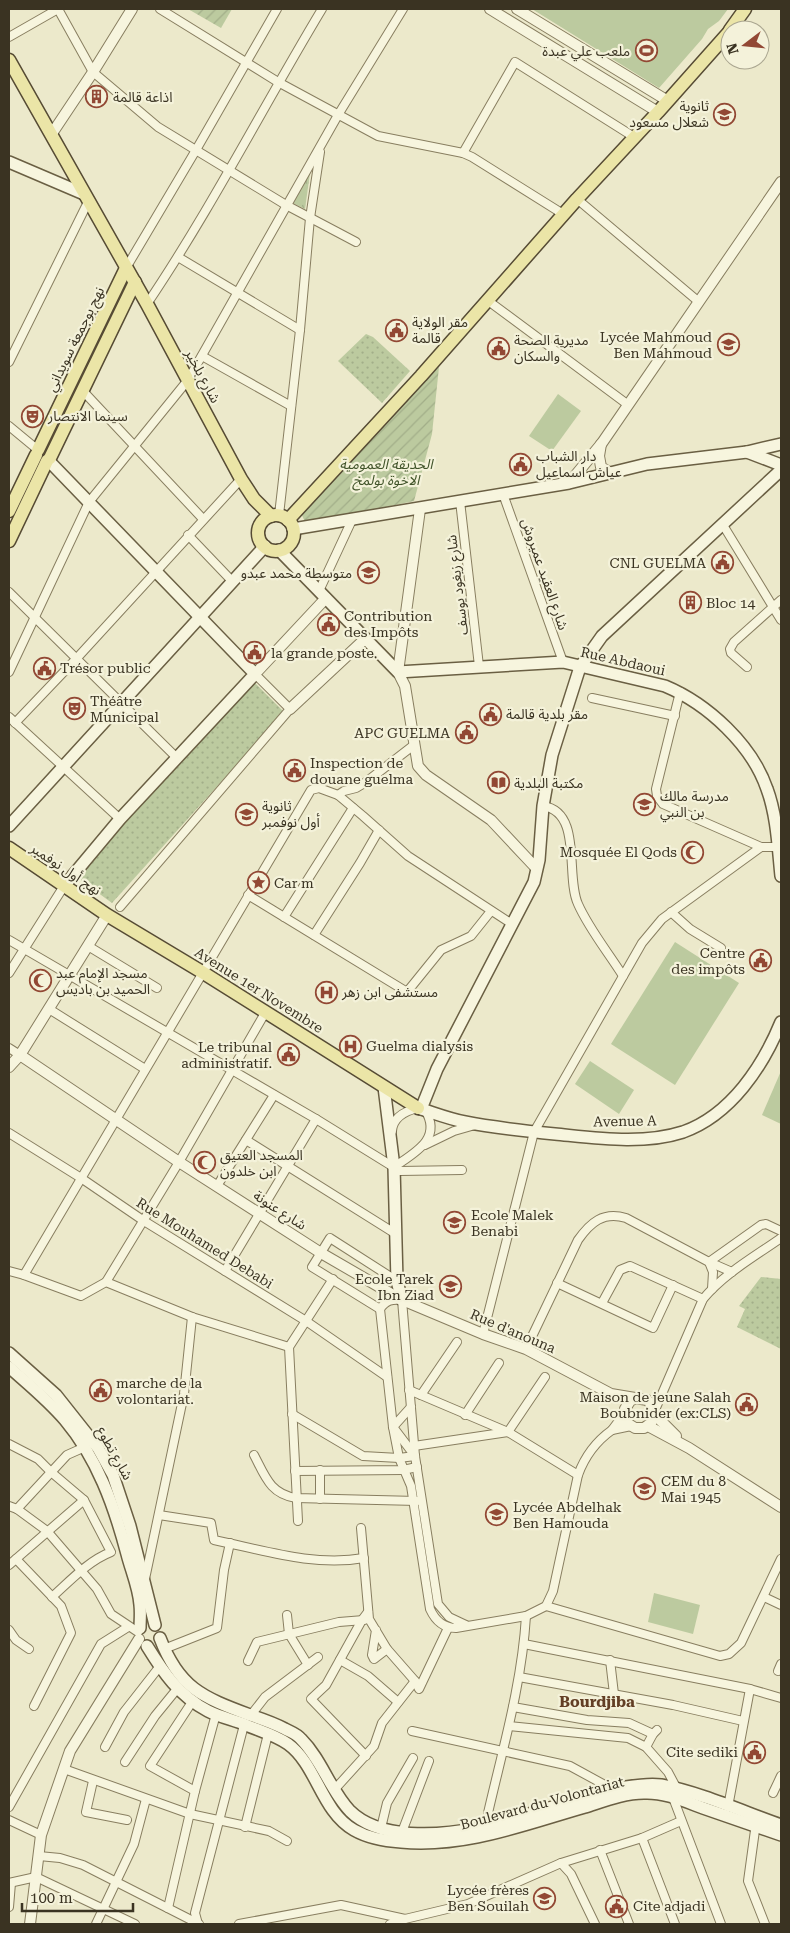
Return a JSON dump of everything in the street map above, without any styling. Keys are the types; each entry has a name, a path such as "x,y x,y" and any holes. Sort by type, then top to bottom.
{"main road":[{"path":"737,20 745,9"},
{"path":"283,520 421,376 576,198 658,112 720,41"},
{"name":"شارع بلخير","path":"9,60 148,304 241,479 254,499 260,524"},
{"path":"9,162 86,198"},
{"name":"نهج بوجمعة سويداني","path":"9,541 126,268"},
{"name":"نهج بوجمعة سويداني","path":"9,511 44,457 82,390 134,282"},
{"path":"114,293 120,291 125,302 140,301 148,304"},
{"path":"283,520 292,540 289,545 279,550 271,550 264,546 258,535 260,524 266,518 283,520 352,520 612,474 647,464 747,452 778,445 776,464 769,480"},
{"path":"747,452 776,464"},
{"path":"44,457 255,674 120,819 64,886"},
{"path":"421,1109 438,1069 534,882 537,869 542,806 552,755 580,667 602,636 781,470"},
{"name":"شارع بلخير","path":"254,499 283,520"},
{"path":"9,826 264,546"},
{"path":"279,550 398,672"},
{"name":"Rue Abdaoui","path":"398,672 563,662 665,686 680,692 722,724 759,770 772,808 780,847"},
{"path":"780,847 781,876"},
{"name":"نهج أول نوفمبر","path":"9,848 107,915"},
{"name":"Avenue 1er Novembre","path":"107,915 421,1109"},
{"name":"Avenue A","path":"421,1109 443,1117 480,1124 534,1132 600,1138 648,1138 683,1132 718,1112 736,1094 764,1058 781,1022"},
{"path":"384,1087 394,1167 397,1281 402,1300"},
{"name":"شارع تطوع","path":"9,1353 56,1395 98,1448 113,1475 130,1526 155,1625 160,1630 160,1638"},
{"path":"9,1367 49,1403 64,1420 84,1447 106,1488 118,1519 140,1605 138,1634"},
{"path":"138,1634 145,1624 155,1625"},
{"path":"138,1634 156,1643 160,1638"},
{"name":"Boulevard du Volontariat","path":"138,1634 177,1689 192,1702 216,1714 278,1725 300,1737 314,1754 349,1810 360,1820 381,1828 425,1834 493,1829 614,1790 643,1784 660,1785 674,1792 756,1821 781,1825"},
{"name":"Boulevard du Volontariat","path":"160,1638 179,1675 194,1690 248,1720 268,1734 289,1744 300,1756 332,1808 344,1823 354,1830 387,1841 444,1843 629,1795 674,1792 728,1806 781,1834"}],"street":[{"path":"9,37 58,9 93,72 158,127 286,205 356,242"},
{"path":"51,135 132,9"},
{"path":"160,9 247,61 278,82 378,136 463,153 563,214"},
{"path":"126,268 277,9"},
{"path":"148,304 178,257 322,9"},
{"path":"9,672 89,502 188,380 338,115 403,9"},
{"path":"490,9 658,112"},
{"path":"518,9 668,101"},
{"path":"463,153 515,62 634,138"},
{"path":"283,520 291,406 310,218 320,148"},
{"path":"569,482 602,443 627,404 781,183"},
{"path":"9,362 86,198"},
{"path":"576,198 698,302"},
{"path":"178,257 300,330"},
{"path":"487,300 627,404"},
{"path":"202,356 291,406"},
{"path":"82,390 203,519"},
{"path":"9,426 44,457"},
{"path":"602,443 599,456 601,467 612,474"},
{"path":"120,819 12,720 77,658 241,479"},
{"name":"شارع العقيد عميروش","path":"504,494 563,662"},
{"name":"شارع زيغود يوسف","path":"460,501 479,666"},
{"path":"420,509 398,672 405,686 418,766 426,775 491,820 537,869"},
{"path":"290,709 255,674 322,595 352,520"},
{"path":"723,525 781,620"},
{"path":"188,535 232,581"},
{"path":"9,592 177,758"},
{"path":"747,667 731,654 730,648 734,642 781,600"},
{"path":"120,907 290,709 365,639"},
{"path":"680,692 656,789 657,796 663,804 761,847 780,847"},
{"path":"592,698 675,716"},
{"path":"338,795 344,791 356,788 414,745"},
{"path":"24,1275 311,790 319,788 338,795 408,856 512,924"},
{"path":"542,806 552,808 559,813 564,821 571,850 573,887 577,903 623,976"},
{"path":"284,916 353,808"},
{"path":"314,935 379,830"},
{"path":"483,1334 534,1132 623,976 653,928 671,912 761,847"},
{"path":"9,973 64,886"},
{"path":"248,895 407,992 442,950 471,936 491,910"},
{"path":"671,912 690,929 721,948"},
{"path":"9,1067 20,1055 107,915"},
{"path":"9,940 316,1119 394,1167 406,1172 462,1170"},
{"path":"88,946 157,988"},
{"path":"49,1009 145,1069"},
{"path":"9,1271 81,1296 106,1282 180,1162 265,1012"},
{"path":"9,1048 20,1055"},
{"name":"شارع عنونة","path":"20,1055 115,1120 321,1253 402,1300"},
{"path":"217,1186 274,1095"},
{"path":"391,1138 394,1122 399,1116 421,1109 430,1121 431,1127 429,1137 423,1146"},
{"path":"225,1271 316,1119"},
{"path":"394,1167 423,1146 454,1131 480,1124"},
{"name":"Rue Mouhamed Debabi","path":"9,1133 81,1178 144,1221 306,1321 386,1377"},
{"path":"246,1140 396,1234"},
{"path":"526,1349 557,1283 584,1233 597,1219 611,1215 626,1218 709,1262 732,1272"},
{"path":"709,1262 760,1224 766,1224 781,1231"},
{"path":"380,1310 312,1267 330,1238 397,1281"},
{"path":"611,1394 624,1411 625,1419 631,1426 639,1429 648,1426 654,1419 653,1409 661,1396 703,1299 732,1272 781,1238"},
{"path":"709,1262 713,1272 712,1289"},
{"path":"602,1304 616,1274 625,1266 630,1266 703,1299"},
{"path":"298,1521 289,1347 333,1279"},
{"path":"106,1282 192,1317 289,1347"},
{"path":"557,1283 653,1328 673,1285"},
{"path":"466,1625 449,1617 438,1604 418,1501 399,1458 386,1377 380,1310 388,1301 402,1300 417,1467 418,1501 430,1609 436,1620 448,1628 526,1616 546,1606 553,1592 578,1475 584,1460 600,1438 612,1430 631,1426"},
{"name":"Rue d'anouna","path":"402,1300 483,1334 526,1349 611,1394"},
{"path":"144,1581 184,1394 192,1317"},
{"path":"421,1395 457,1342"},
{"path":"466,1415 499,1363"},
{"path":"414,1446 508,1432 545,1377"},
{"path":"409,1390 508,1432 578,1475"},
{"path":"611,1394 634,1399 643,1398 653,1409 662,1424 689,1448"},
{"path":"612,1430 630,1401 634,1399"},
{"path":"393,1427 411,1407"},
{"path":"292,1414 363,1456 399,1458 415,1456"},
{"path":"648,1426 689,1448 781,1508"},
{"path":"393,1427 415,1456"},
{"path":"9,1444 38,1459 84,1500 111,1552 103,1555 82,1570 52,1596"},
{"path":"17,1509 67,1455 84,1447"},
{"path":"254,1455 268,1482 276,1491 286,1496 320,1499 418,1501"},
{"path":"295,1471 403,1470 417,1467"},
{"path":"320,1470 320,1499"},
{"path":"9,1565 84,1500"},
{"path":"9,1506 17,1509 47,1532 97,1588 111,1614 138,1634"},
{"path":"159,1515 211,1523 214,1540 298,1558 344,1561 364,1558"},
{"path":"361,1528 366,1617 326,1685 311,1700 366,1756"},
{"path":"164,1649 217,1628 224,1570 230,1543"},
{"path":"16,1559 61,1606 70,1633 34,1706"},
{"path":"546,1606 720,1656 729,1654 741,1643 781,1559"},
{"path":"764,1597 781,1605"},
{"path":"287,1615 289,1634 308,1665"},
{"path":"493,1829 488,1813 520,1677 526,1616"},
{"path":"366,1617 387,1649 415,1681 419,1689 448,1628"},
{"path":"248,1661 257,1642 366,1617"},
{"path":"9,1630 16,1640 29,1649"},
{"path":"376,1630 372,1655 374,1659 387,1649"},
{"path":"30,1924 41,1835 70,1751 138,1634"},
{"path":"9,1807 102,1644 138,1634"},
{"path":"9,1646 16,1640"},
{"path":"524,1644 750,1689 781,1698"},
{"path":"199,1924 195,1913 248,1720 265,1697 318,1657"},
{"path":"340,1660 368,1676 398,1702"},
{"path":"610,1660 614,1694"},
{"path":"105,1747 124,1712 160,1666"},
{"path":"520,1677 614,1694 743,1721"},
{"path":"335,1789 374,1746 382,1723 415,1681"},
{"path":"125,1762 152,1720 177,1689"},
{"path":"728,1806 750,1689"},
{"path":"192,1702 150,1766 195,1791"},
{"path":"513,1707 587,1720 629,1723 655,1732 646,1747"},
{"path":"168,1908 195,1791 216,1714"},
{"path":"508,1726 628,1738 646,1747 668,1772 682,1821 721,1924"},
{"path":"412,1731 570,1766 614,1790"},
{"path":"245,1827 268,1734"},
{"path":"381,1828 387,1803 413,1758"},
{"path":"402,1832 429,1761"},
{"path":"64,1770 190,1814 269,1831 287,1841"},
{"path":"773,1793 781,1776"},
{"path":"93,1781 86,1812 127,1820"},
{"path":"96,1924 134,1844 146,1799"},
{"path":"9,1820 41,1835"},
{"path":"390,1924 468,1904 561,1863 642,1838 682,1821"},
{"path":"756,1821 748,1881 765,1924"},
{"path":"642,1838 675,1924"},
{"path":"600,1850 629,1924"},
{"path":"39,1856 60,1858 83,1865 199,1924"},
{"path":"561,1863 571,1874 595,1924"},
{"path":"9,1907 10,1883 36,1877 135,1924"},
{"path":"239,1924 341,1905 405,1919"}],"green space":[{"path":"188,9 232,9 221,28"},
{"name":"ملعب علي عبدة","path":"532,9 728,9 719,21 708,29 702,39 659,88"},
{"path":"310,173 305,209 293,203"},
{"path":"366,334 373,337 410,371 382,403 338,361"},
{"name":"الحديقة العمومية الاخوة بولمخ","path":"439,367 432,434 414,501 306,524 300,511"},
{"path":"558,394 581,411 552,451 529,436"},
{"path":"254,682 284,712 112,903 75,876"},
{"path":"675,942 739,983 675,1085 611,1044"},
{"path":"590,1061 634,1090 619,1114 575,1084"},
{"path":"781,1071 781,1124 762,1115"},
{"path":"761,1277 781,1279 781,1349 737,1327 745,1309 739,1306"},
{"path":"654,1593 700,1605 693,1634 648,1622"}],"place":[{"name":"ملعب علي عبدة","path":"646,51"},
{"name":"اذاعة قالمة","path":"97,97"},
{"name":"ثانوية شعلال مسعود","path":"725,114"},
{"name":"مقر الولاية قالمة","path":"396,330"},
{"name":"Lycée Mahmoud Ben Mahmoud","path":"728,345"},
{"name":"مديرية الصحة والسكان","path":"498,348"},
{"name":"سينما الانتصار","path":"32,416"},
{"name":"دار الشباب عياش اسماعيل","path":"520,464"},
{"name":"CNL GUELMA","path":"722,563"},
{"name":"متوسطة محمد عبدو","path":"368,573"},
{"name":"Bloc 14","path":"690,603"},
{"name":"Contribution des Impôts","path":"328,624"},
{"name":"la grande poste.","path":"255,653"},
{"name":"Trésor public","path":"44,668"},
{"name":"Théâtre Municipal","path":"74,709"},
{"name":"مقر بلدية قالمة","path":"490,714"},
{"name":"APC GUELMA","path":"466,733"},
{"name":"Inspection de douane guelma","path":"294,771"},
{"name":"مكتبة البلدية","path":"498,783"},
{"name":"مدرسة مالك بن النبي","path":"644,804"},
{"name":"ثانوية أول نوفمبر","path":"246,814"},
{"name":"Mosquée El Qods","path":"693,852"},
{"name":"Car m","path":"258,883"},
{"name":"Centre des impôts","path":"761,961"},
{"name":"مسجد الإمام عبد الحميد بن باديس","path":"40,981"},
{"name":"مستشفى ابن زهر","path":"326,992"},
{"name":"Guelma dialysis","path":"350,1046"},
{"name":"Le tribunal administratif.","path":"288,1055"},
{"name":"المسجد العتيق ابن خلدون","path":"204,1163"},
{"name":"Ecole Malek Benabi","path":"455,1223"},
{"name":"Ecole Tarek Ibn Ziad","path":"450,1287"},
{"name":"marche de la volontariat.","path":"100,1391"},
{"name":"Maison de jeune Salah Boubnider (ex:CLS)","path":"747,1405"},
{"name":"CEM du 8 Mai 1945","path":"645,1489"},
{"name":"Lycée Abdelhak Ben Hamouda","path":"497,1515"},
{"name":"Cite sediki","path":"754,1752"},
{"name":"Lycée frères Ben Souilah","path":"545,1898"},
{"name":"Cite adjadi","path":"617,1906"}],"district":[{"name":"Bourdjiba","path":"597,1702"}]}
